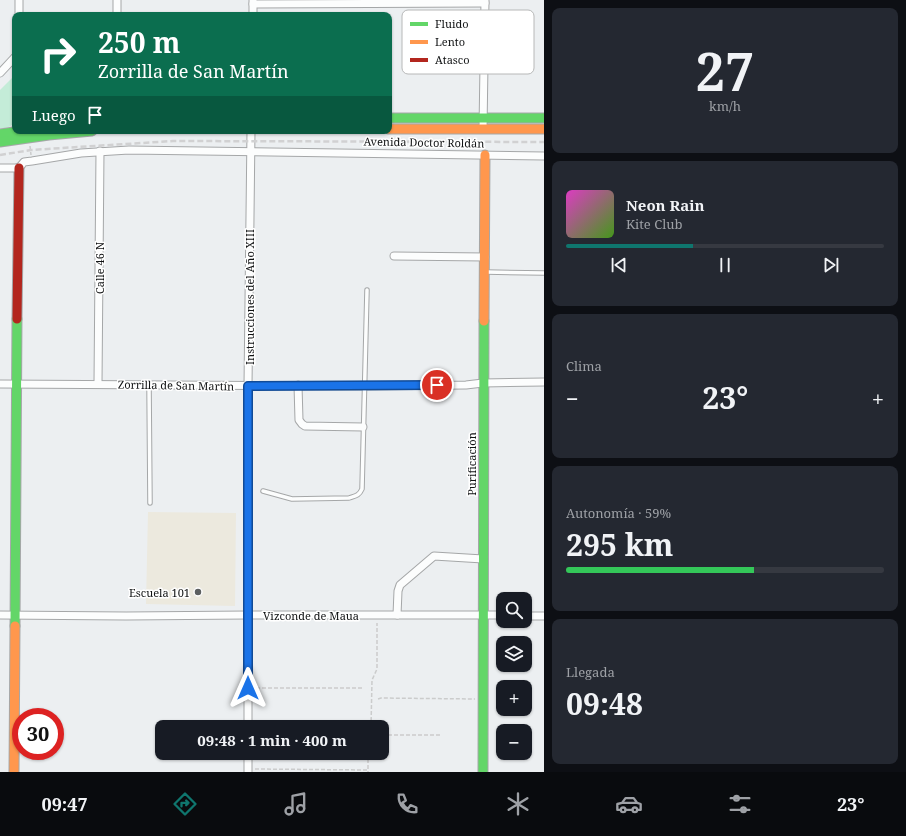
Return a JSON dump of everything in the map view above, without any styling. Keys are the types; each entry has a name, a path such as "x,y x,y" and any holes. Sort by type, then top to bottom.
{"street":[{"path":"19,0 19,12"},
{"path":"117,0 117,12"},
{"path":"253,2 485,2"},
{"path":"0,73 12,60"},
{"path":"483,129 484,74"},
{"path":"392,118 544,118"},
{"name":"Avenida Doctor Roldán","path":"392,129 544,129"},
{"path":"0,134 40,134"},
{"name":"Instrucciones del Año XIII","path":"248,720 248,386 251,134"},
{"path":"0,142 23,135"},
{"name":"Avenida Doctor Roldán","path":"19,168 24,162 32,160 81,153 129,150 544,156"},
{"name":"Calle 46 N","path":"98,384 100,152"},
{"name":"Purificación","path":"483,772 482,615 485,155"},
{"path":"0,168 19,168 16,384 14,772"},
{"path":"394,256 485,257"},
{"name":"Zorrilla de San Martín","path":"0,384 365,386 466,385 483,383 544,382"},
{"path":"298,385 298,420 305,426 363,427"},
{"path":"397,615 398,591 400,586 434,556 483,559"},
{"name":"Vizconde de Maua","path":"0,615 496,616"},
{"path":"532,616 544,616"}],"lane":[{"path":"485,272 544,273"},
{"path":"263,491 292,499 348,498 358,496 362,489 367,290"},
{"path":"149,385 150,504"}],"path":[{"path":"23,135 32,160"},
{"path":"371,720 372,680 377,669 377,615"},
{"path":"248,688 362,688"},
{"path":"378,699 483,698"},
{"path":"389,735 441,735"},
{"path":"248,770 369,771 368,760"}],"shaded area":[{"path":"148,512 236,513 235,606 146,604"}],"green space":[{"path":"12,78 12,125 0,129 0,90"}],"railway":[{"path":"0,155 31,150 173,141 544,142"}],"traffic: fast":[{"path":"392,118 544,118"},
{"path":"0,134 12,132"},
{"path":"0,142 60,134"},
{"path":"15,626 17,319"},
{"path":"483,772 484,321"}],"traffic: slow":[{"path":"392,129 544,129"},
{"path":"484,321 485,155"},
{"path":"14,772 15,626"}],"traffic: jam":[{"path":"17,319 19,168"}],"place":[{"name":"Escuela 101","path":"198,592"}],"route":[{"path":"248,688 248,386 437,385"}]}
